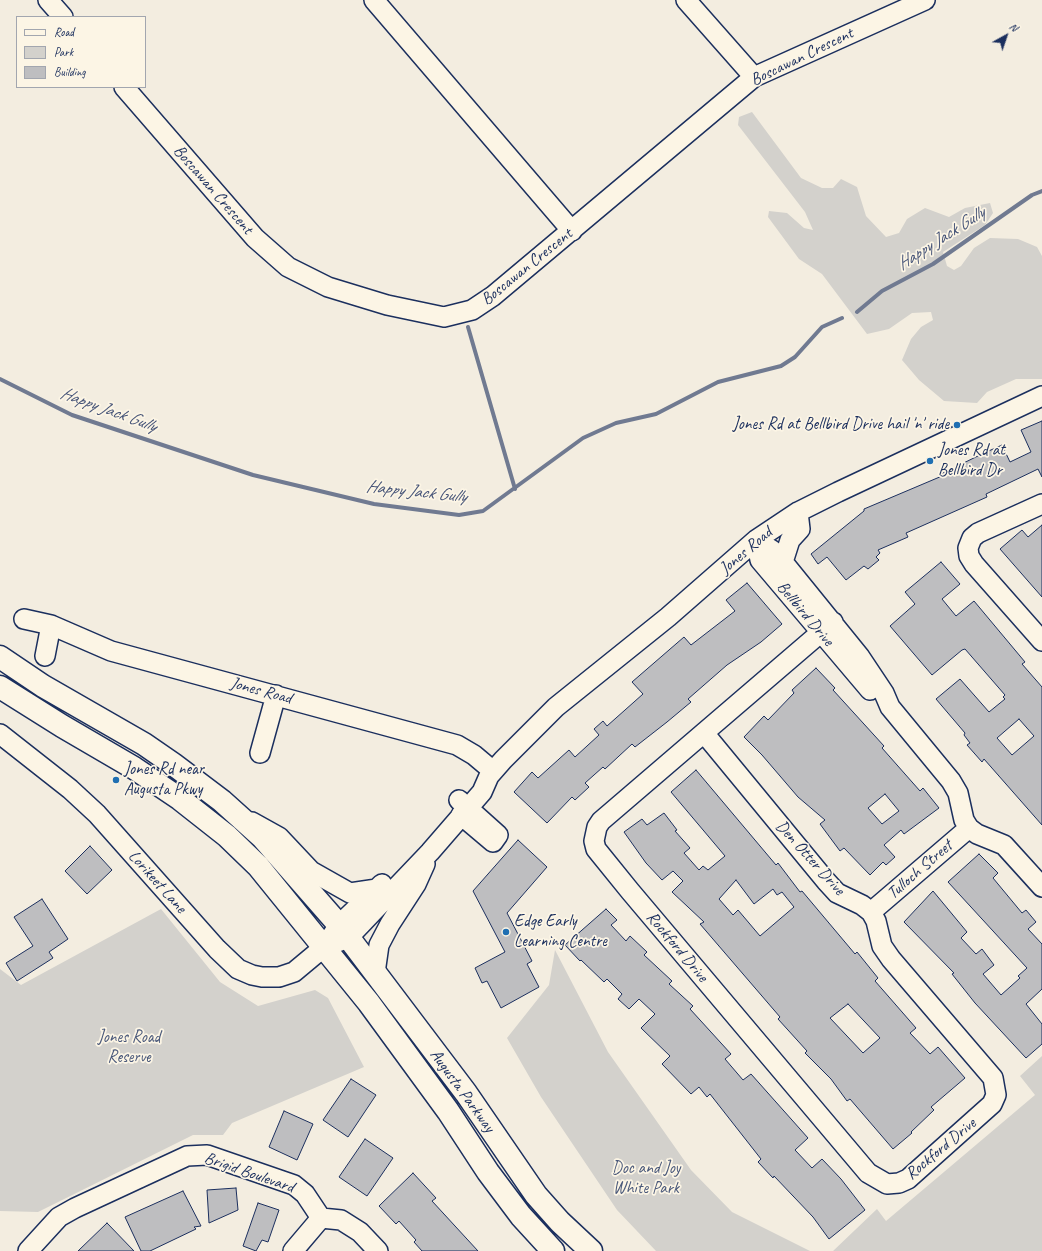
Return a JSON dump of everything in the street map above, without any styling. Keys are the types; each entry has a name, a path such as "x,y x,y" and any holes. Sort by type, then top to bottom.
{"main road":[{"path":"0,657 43,686 144,744 200,784 239,815 287,864 344,931"},
{"path":"0,687 62,726 134,768 180,799 227,836 258,866 324,947"},
{"name":"Augusta Parkway","path":"344,931 466,1094 536,1195 560,1222 591,1251"},
{"name":"Augusta Parkway","path":"324,947 410,1059 488,1172 521,1216 553,1251"}],"street":[{"path":"48,0 62,16"},
{"path":"374,0 572,231"},
{"path":"686,0 754,77"},
{"name":"Boscawan Crescent","path":"125,88 255,238 288,267 328,287 387,305 444,317 472,310 493,296 754,77 925,0"},
{"name":"Jones Road","path":"344,931 377,889 462,808 482,792 491,774 523,738 556,707 698,591 756,540 798,512 928,448 1042,396"},
{"path":"1042,504 978,533 972,538 968,548 969,556 974,564 1042,641"},
{"name":"Bellbird Drive","path":"783,562 790,540 800,529 798,512"},
{"name":"Bellbird Drive","path":"756,540 772,550 783,562 826,627 877,698 890,707 951,781 958,793 964,820 969,828"},
{"name":"Bellbird Drive","path":"756,540 760,560 826,627"},
{"name":"Jones Road","path":"24,618 50,625 111,651 458,746 474,755 491,774"},
{"path":"44,656 50,625"},
{"name":"Rockford Drive","path":"826,627 601,821 595,834 596,849 868,1173 887,1184 899,1183 908,1179 986,1112 996,1095 993,1078 882,946 876,921 871,912"},
{"path":"260,753 276,695"},
{"name":"Den Otter Drive","path":"704,733 826,882 838,893 862,905 871,912"},
{"name":"Lorikeet Lane","path":"0,734 70,789 97,814 217,949 238,969 262,978 279,977 294,972 324,947"},
{"path":"462,808 496,839"},
{"name":"Jones Road","path":"324,947 344,931 430,852 462,808"},
{"path":"239,815 279,837 311,871 350,893 377,889"},
{"path":"969,828 976,834 1004,845 1042,887"},
{"name":"Tulloch Street","path":"871,912 969,828"},
{"path":"375,973 379,945 390,924 416,884 430,852"},
{"name":"Brigid Boulevard","path":"28,1251 59,1217 75,1208 187,1156 207,1155 294,1185 305,1194 321,1218"},
{"path":"293,1251 321,1218 341,1220 360,1232 378,1251"}],"green space":[{"path":"752,112 801,178 822,188 833,188 841,179 857,187 866,216 886,237 899,233 907,219 925,208 949,217 965,208 990,203 993,213 985,225 943,252 947,266 954,270 961,266 974,248 990,238 1018,239 1037,247 1042,256 1042,379 1016,379 987,392 977,403 944,401 919,380 902,360 911,339 921,327 933,320 931,312 912,313 889,329 867,334 822,274 799,259 768,217 769,211 787,213 804,228 813,230 805,212 738,125 739,117"},
{"name":"Jones Road Reserve","path":"161,909 220,982 258,1006 315,990 328,998 364,1067 232,1123 223,1135 193,1135 38,1212 0,1211 0,969 21,985"},
{"name":"Doc and Joy White Park","path":"555,950 608,1052 691,1170 732,1212 810,1251 656,1251 617,1210 541,1097 507,1038 549,985"},
{"path":"1042,1056 1042,1251 833,1251 877,1209 886,1221 1035,1095 1020,1076"}],"building":[{"path":"1042,421 1042,477 1038,469 986,494 987,497 906,533 908,537 878,550 880,553 876,557 879,560 868,569 864,566 846,580 827,557 818,564 811,554 864,511 864,509 942,476 941,474 982,454 1002,445 1010,462 1031,452 1021,430"},
{"path":"1042,525 1042,597 1000,549 1022,530 1028,537"},
{"path":"941,562 960,584 942,599 956,616 974,601 1025,662 1022,664 1042,687 1042,825 984,759 982,762 967,745 970,743 964,735 965,733 936,699 960,679 989,712 1005,699 1003,697 1005,695 965,649 932,675 890,626 915,604 905,592","holes":["1019,719 1034,736 1012,755 997,738"]},
{"path":"747,583 782,624 761,642 727,665 688,699 691,702 667,722 635,747 632,744 605,769 603,767 585,783 589,787 575,800 572,797 547,823 514,792 532,772 538,778 569,750 575,757 599,735 594,729 603,721 607,726 643,694 632,682 684,637 691,645 735,611 726,600"},
{"path":"816,668 835,688 833,690 884,746 882,748 920,791 923,788 939,808 904,834 901,830 884,845 895,857 886,865 883,862 870,875 844,848 840,851 820,824 825,820 798,797 762,755 744,737 764,716 768,720 794,693 792,690","holes":["885,794 899,811 882,824 868,808"]},
{"path":"696,770 776,865 778,863 800,892 802,891 855,954 857,952 878,978 875,981 916,1028 910,1033 930,1054 938,1047 965,1078 931,1107 934,1110 911,1132 912,1133 893,1149 850,1099 847,1101 831,1079 805,1053 807,1051 778,1019 780,1017 700,924 704,922 672,892 683,881 673,871 662,880 646,863 624,832 642,819 647,825 664,813 677,830 675,831 690,848 684,853 699,870 703,866 708,870 725,856 671,792","holes":["736,880 754,904 773,889 777,895 782,892 794,907 760,936 738,910 733,915 719,899","848,1004 880,1038 863,1053 830,1018"]},
{"name":"Edge Early Learning Centre","path":"518,840 547,867 507,913 532,961 527,964 539,987 501,1008 487,981 482,983 475,968 505,952 473,891"},
{"path":"90,846 112,870 87,894 65,871"},
{"path":"979,854 998,873 993,878 1022,913 1026,910 1036,922 1028,929 1042,944 1042,989 1026,1004 1042,1024 1042,1044 1026,1058 975,1003 952,974 954,973 904,922 933,891 967,932 961,938 976,954 982,949 994,965 983,974 1001,995 1020,978 1018,976 1027,968 948,882"},
{"path":"42,899 68,939 49,952 53,958 17,981 6,963 33,946 14,917"},
{"path":"606,909 617,920 611,925 626,941 630,936 647,952 644,955 672,981 669,984 693,1006 690,1009 731,1054 725,1059 743,1080 751,1074 808,1138 795,1150 812,1168 822,1159 841,1179 865,1210 829,1239 813,1217 774,1176 773,1178 758,1162 761,1159 710,1094 707,1097 699,1087 691,1094 662,1064 670,1056 641,1028 655,1014 639,999 629,1009 618,999 622,994 607,979 604,982 581,960 580,961 565,945"},
{"path":"351,1079 376,1095 348,1137 323,1120"},
{"path":"284,1111 313,1124 297,1160 269,1147"},
{"path":"365,1139 393,1158 367,1196 339,1177"},
{"path":"413,1173 436,1198 432,1201 478,1251 422,1251 414,1242 416,1240 399,1221 396,1224 379,1206"},
{"path":"236,1188 238,1210 209,1223 207,1190"},
{"path":"183,1191 201,1226 194,1227 196,1229 150,1251 141,1251 125,1217"},
{"path":"258,1203 279,1210 268,1242 262,1240 256,1251 243,1246"},
{"path":"107,1223 134,1251 78,1251"}],"waterway":[{"name":"Happy Jack Gully","path":"857,312 882,291 933,264 1032,195 1042,191"},
{"name":"Happy Jack Gully","path":"0,379 72,415 253,475 374,504 459,515 483,511 583,438 616,423 656,414 718,382 781,366 795,357 822,327 842,318"},
{"path":"468,327 515,489"}],"place":[{"name":"Jones Rd at Bellbird Drive hail 'n' ride","path":"957,425"},
{"name":"Jones Rd at Bellbird Dr","path":"930,461"},
{"name":"Jones Rd near Augusta Pkwy","path":"116,780"},
{"name":"Edge Early Learning Centre","path":"506,932"}]}
